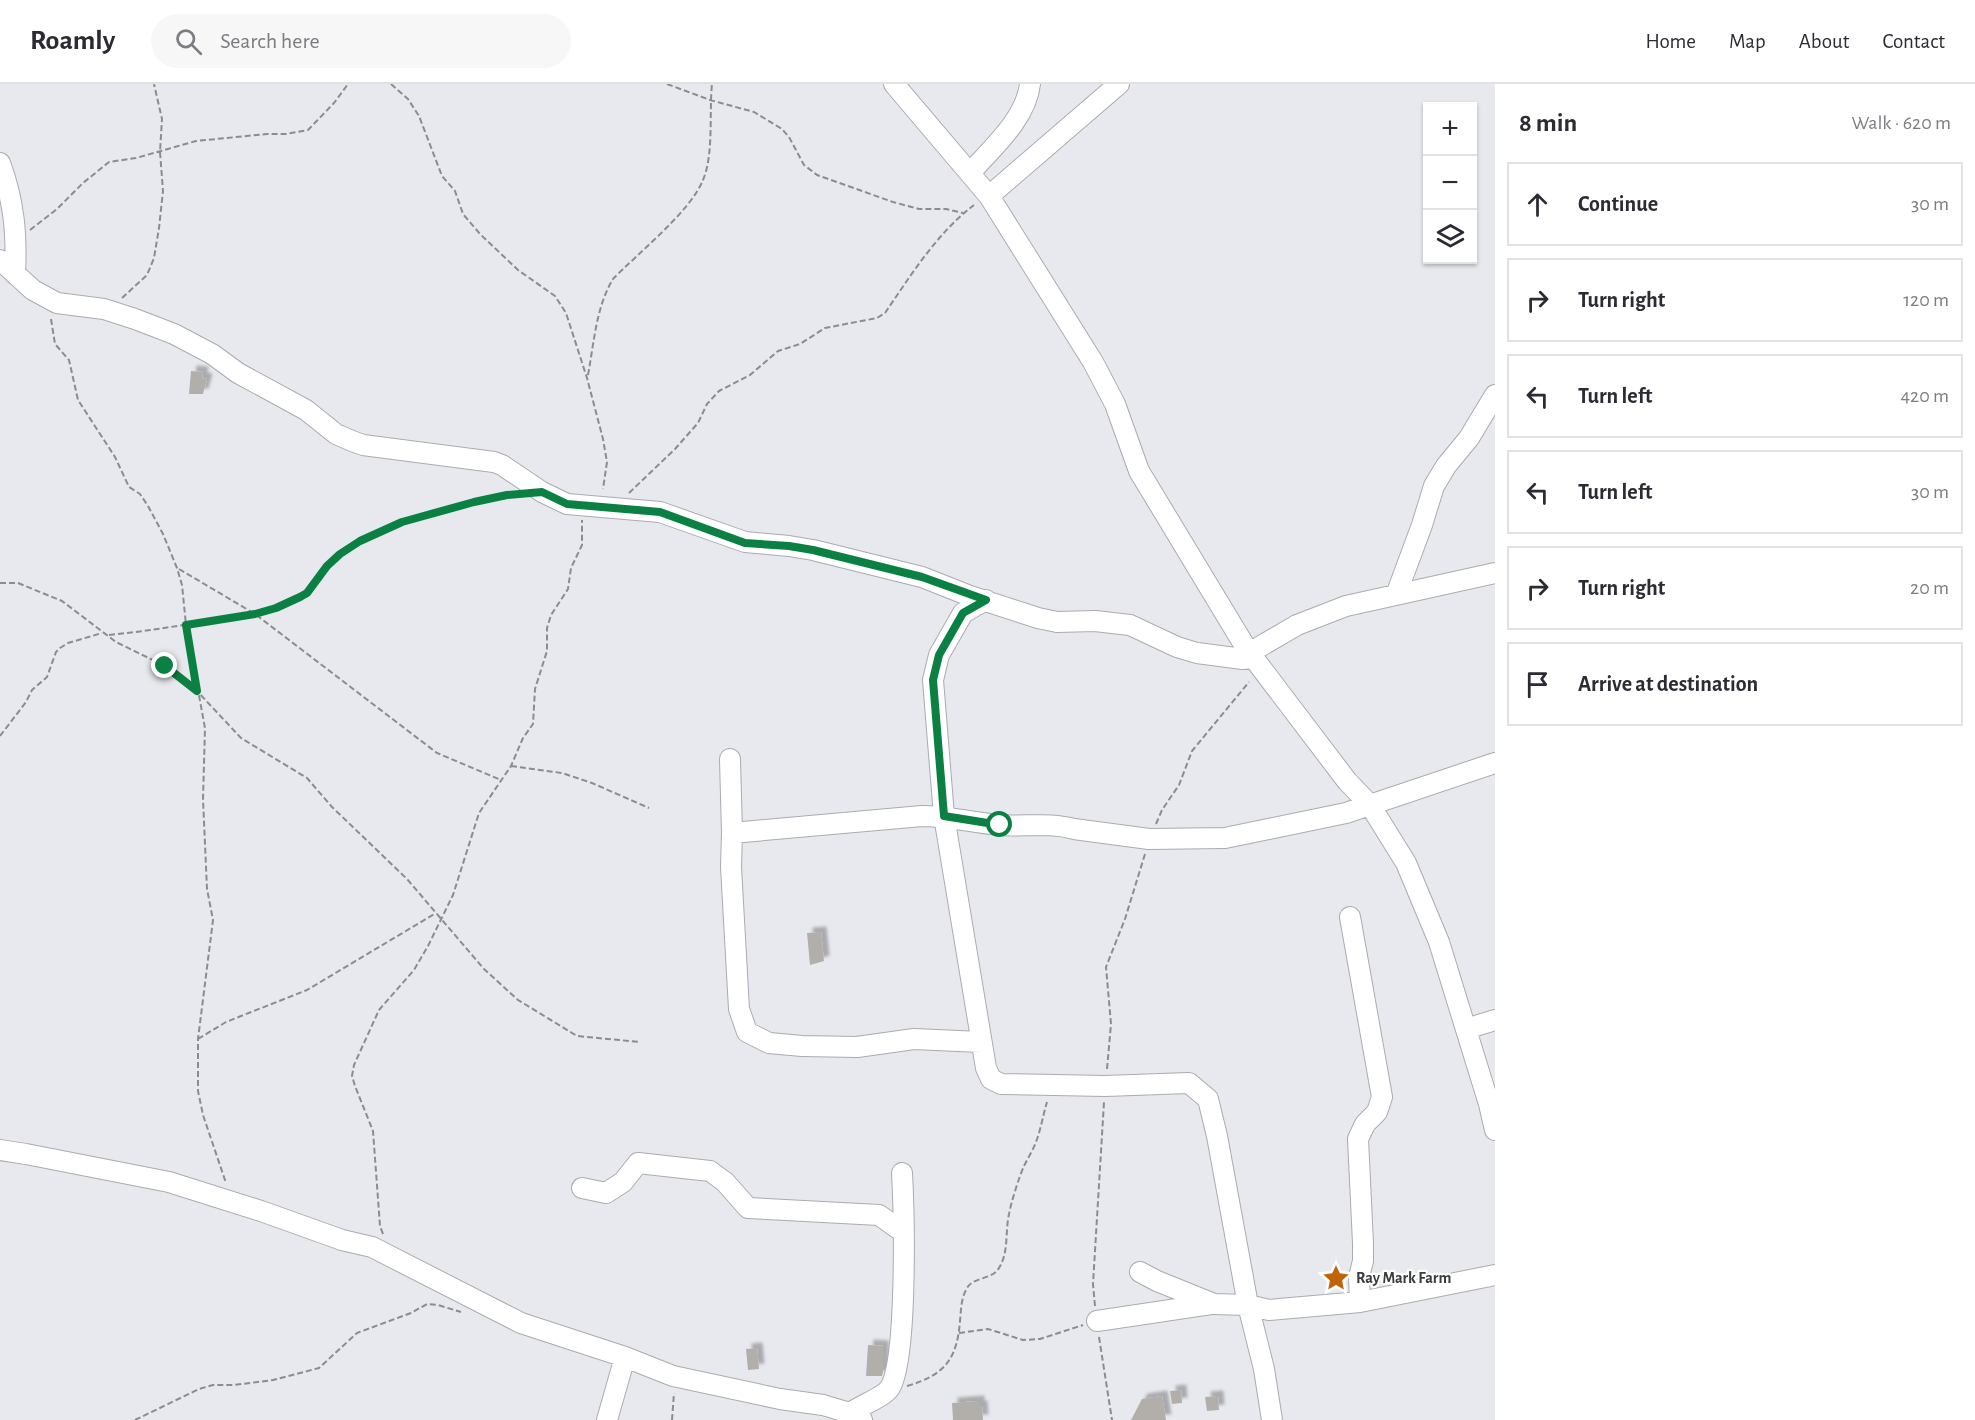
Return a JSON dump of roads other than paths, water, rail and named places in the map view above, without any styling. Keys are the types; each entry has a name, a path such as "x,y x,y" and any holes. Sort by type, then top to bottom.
{"street":[{"path":"894,84 989,196 1093,362 1115,404 1139,471 1254,660 1347,781 1370,805 1409,872 1439,942 1495,1130"},
{"path":"970,173 1014,121 1029,96 1030,84"},
{"path":"989,196 1119,84"},
{"path":"0,163 13,204 16,241 15,274"},
{"path":"0,260 33,290 50,299 71,306 104,309 174,334 212,354 238,373 306,411 336,434 363,445 494,462 556,501 660,512 745,543 789,546 922,577 1049,621 1095,621 1130,625 1177,647 1197,653 1254,660 1297,626 1336,610 1495,573"},
{"path":"1396,595 1434,486 1446,466 1470,438 1495,395"},
{"path":"986,600 963,613 939,655 933,680 944,816 986,1068 991,1079 1001,1084 1106,1086 1190,1083 1208,1099 1248,1305 1264,1369 1272,1420"},
{"path":"730,759 732,833 730,867 739,1009 747,1032 769,1043 802,1046 857,1047 914,1039 981,1042"},
{"path":"732,833 944,816 1000,825 1062,826 1074,830 1149,839 1225,838 1346,813 1495,763"},
{"path":"1350,917 1382,1097 1377,1112 1365,1124 1358,1139 1363,1243 1363,1261 1359,1277 1360,1302"},
{"path":"1466,1029 1495,1020"},
{"path":"0,1150 169,1182 342,1240 372,1247 521,1323 625,1357 673,1376 780,1399 823,1405 856,1417 864,1403 882,1396 890,1388 898,1367 903,1232 902,1173"},
{"path":"582,1188 606,1192 623,1182 638,1163 710,1171 725,1182 748,1208 879,1215 903,1232"},
{"path":"1140,1272 1214,1304"},
{"path":"1097,1321 1214,1304 1248,1305 1269,1310 1360,1302 1495,1275"},
{"path":"606,1420 625,1357"}],"place":[{"name":"Ray Mark Farm","path":"1336,1278"}]}
